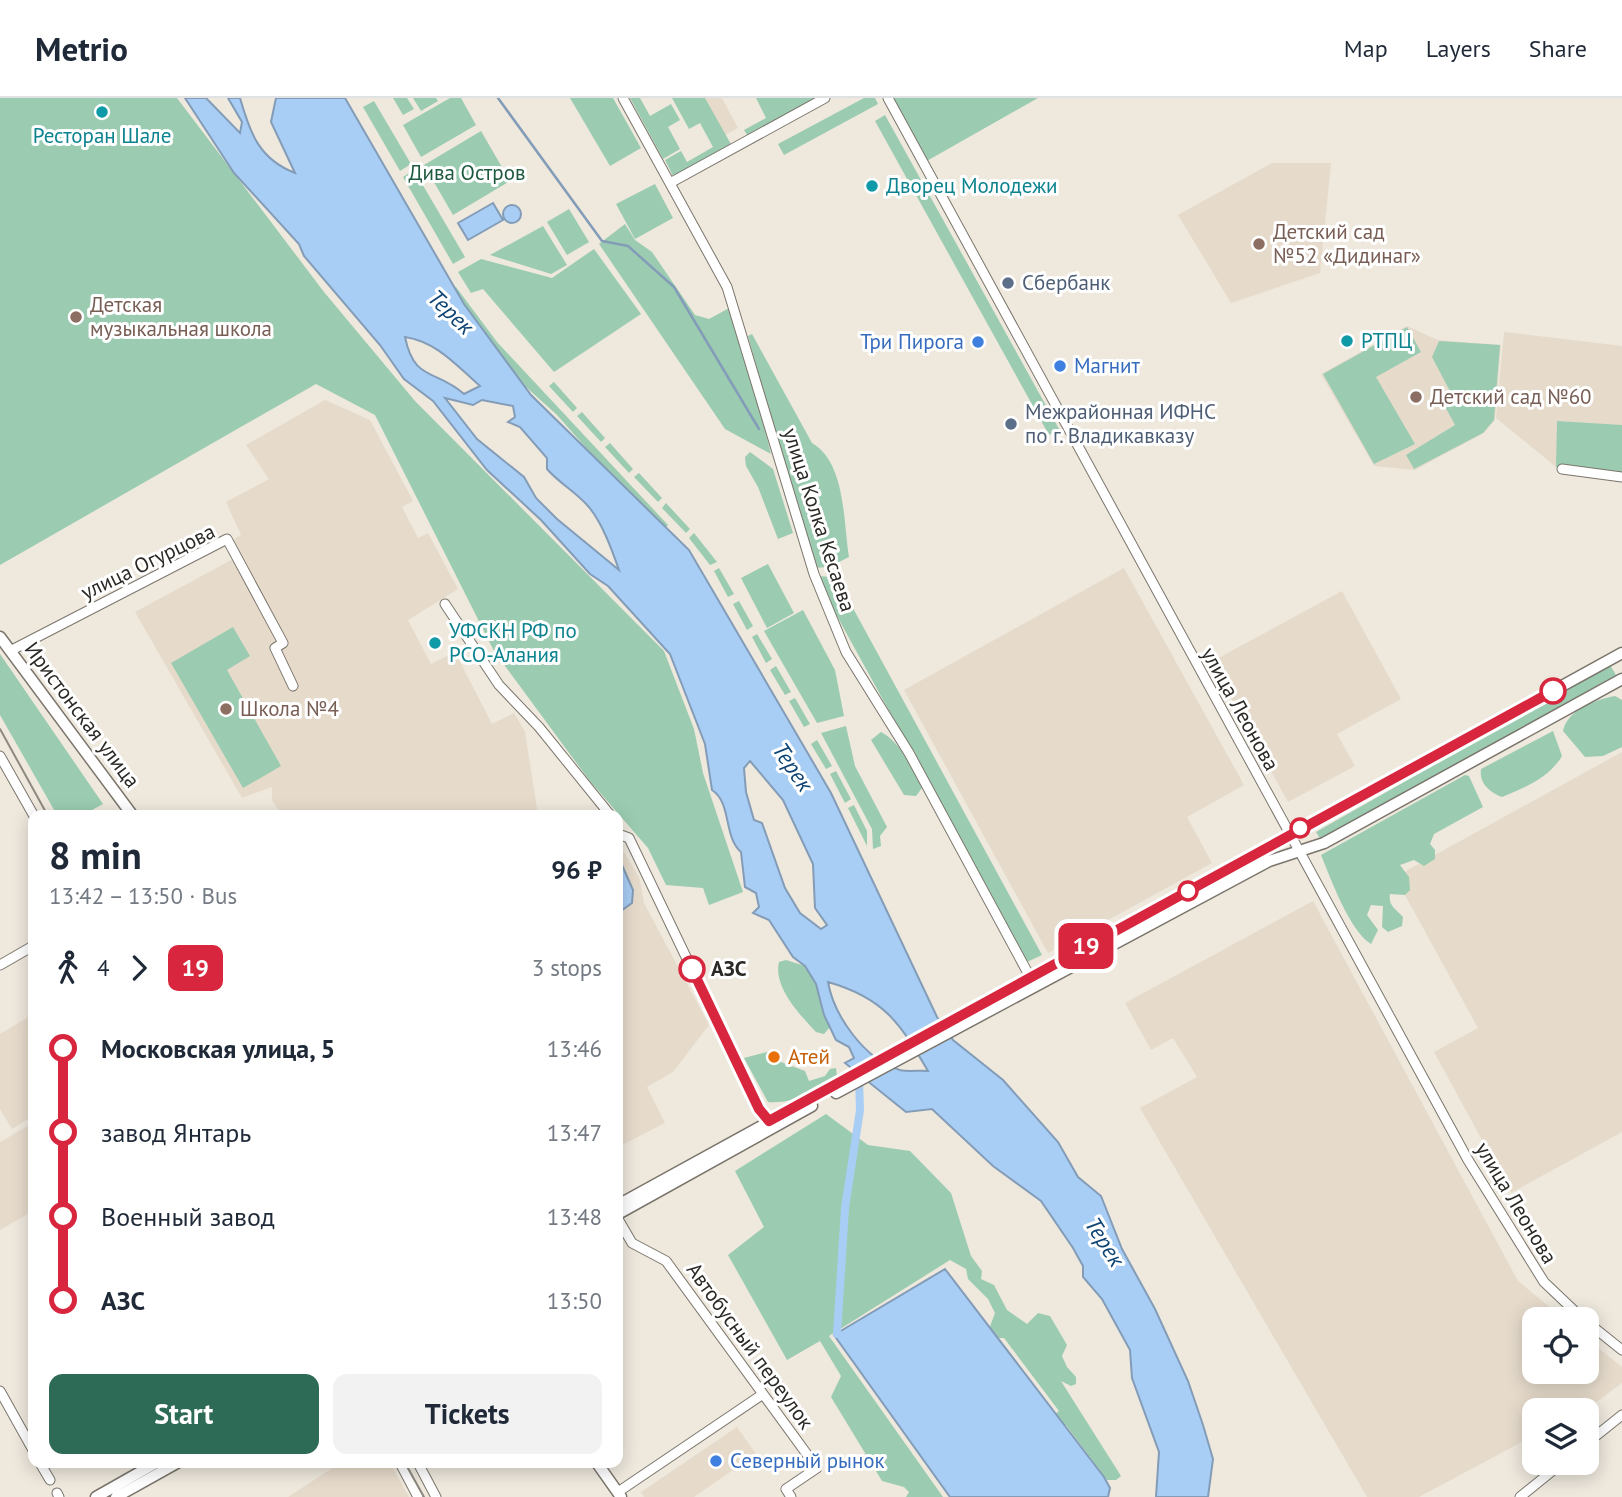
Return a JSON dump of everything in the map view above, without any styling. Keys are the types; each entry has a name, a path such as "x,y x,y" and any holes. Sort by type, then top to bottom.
{"main road":[{"name":"Иристонская улица","path":"0,637 129,810"},
{"path":"958,1022 1030,977 1622,653"},
{"path":"623,1214 821,1097 958,1022 1269,862 1335,837 1622,678"},
{"path":"623,1202 769,1121 821,1097"},
{"path":"96,1497 147,1468"},
{"path":"116,1497 168,1468"},
{"path":"601,1468 619,1494"}],"street":[{"name":"улица Колка Кесаева","path":"623,98 727,287 814,574 846,652 909,752 1030,977"},
{"path":"670,183 825,98"},
{"name":"улица Леонова","path":"888,98 1468,1160 1526,1257 1544,1282 1571,1307"},
{"path":"1562,469 1622,477"},
{"name":"улица Огурцова","path":"10,651 227,539 283,643 275,648 293,685"},
{"path":"445,604 499,685 539,727 606,810"},
{"path":"0,756 31,810"},
{"path":"623,830 759,1109 769,1121"},
{"path":"623,836 629,838"},
{"path":"0,965 28,949"},
{"name":"Автобусный переулок","path":"623,1226 632,1243 666,1261 817,1468 786,1489 791,1497"},
{"name":"улица Леонова","path":"1599,1331 1622,1350"},
{"path":"0,1391 28,1441"},
{"path":"619,1494 763,1394"},
{"path":"1599,1433 1622,1415"},
{"path":"43,1468 50,1480"},
{"path":"403,1468 418,1497"},
{"path":"421,1468 436,1497"},
{"path":"1520,1497 1547,1475"}],"shaded area":[{"path":"698,98 722,98 738,128 720,138"},
{"name":"Детский сад №52 «Дидинаг»","path":"1272,163 1331,163 1320,273 1231,303 1178,215"},
{"name":"Детский сад №60","path":"1407,326 1438,340 1501,345 1495,420 1484,433 1415,470 1374,466 1321,374"},
{"path":"1504,332 1622,346 1622,474 1556,467 1496,418"},
{"path":"325,400 370,420 413,501 402,507 418,538 428,533 458,589 408,620 431,664 455,652 492,724 514,713 525,732 537,810 279,810 272,800 272,787 242,798 135,612 235,558 273,622 233,540 241,535 226,502 269,479 246,445"},
{"path":"1124,568 1244,785 1187,817 1212,863 1048,953 904,690"},
{"path":"1342,591 1401,699 1337,734 1355,766 1288,802 1211,662"},
{"path":"1622,752 1622,1132 1511,1193 1434,1052 1478,1028 1395,877"},
{"path":"623,850 640,879 644,903 709,1025 673,1072 647,1087 665,1123 623,1144"},
{"path":"1313,901 1518,1281 1549,1307 1522,1307 1522,1384 1599,1384 1599,1349 1622,1367 1622,1383 1599,1400 1599,1398 1522,1398 1522,1442 1419,1497 1367,1497 1140,1108 1197,1077 1173,1038 1151,1050 1125,1003"},
{"path":"28,1017 28,1119 12,1129 0,1109 0,1034"},
{"path":"28,1126 28,1214 0,1230 0,1142"},
{"name":"Северный рынок","path":"737,1427 756,1454 694,1497 644,1497 641,1492"},
{"path":"332,1468 393,1468 409,1497 288,1497"}],"green space":[{"path":"0,98 177,98 324,292 415,401 664,651 694,729 703,773 743,892 709,905 703,888 666,885 648,848 623,819 623,810 615,810 589,780 494,651 375,415 316,384 0,565"},
{"path":"393,98 407,98 414,109 403,115"},
{"path":"413,98 436,98 438,101 421,111"},
{"path":"450,98 461,98 476,125 421,157 403,125"},
{"path":"570,98 613,98 641,148 610,166"},
{"path":"630,98 640,98 650,116 671,104 680,120 668,127 680,149 663,159"},
{"path":"672,98 705,98 732,146 674,178 665,160 681,151 687,162 713,147 700,123 689,129"},
{"path":"756,98 822,98 749,138 744,130 766,118"},
{"path":"864,98 875,98 878,104 784,155 778,144"},
{"path":"891,98 1038,98 925,162"},
{"path":"374,101 411,164 400,171 363,107"},
{"path":"885,115 1059,429 1049,435 875,121"},
{"name":"Дива Остров","path":"481,131 510,181 453,215 424,165"},
{"path":"414,170 465,257 453,264 403,177"},
{"path":"655,184 673,218 635,239 616,204"},
{"path":"569,209 589,242 567,255 547,222"},
{"path":"625,224 635,240 652,252 695,315 709,319 733,306 771,454 725,429 599,244"},
{"path":"543,226 567,265 551,274 490,255"},
{"path":"594,249 641,314 554,372 483,289 471,293 458,272 481,259 552,278"},
{"path":"456,287 497,342 668,525 664,530 657,528 557,415 515,377 449,292"},
{"path":"1407,327 1421,352 1376,377 1415,444 1374,464 1323,374"},
{"path":"752,334 812,443 823,452 837,478 844,510 849,557 829,567 813,568 748,336"},
{"path":"1439,341 1500,345 1494,420 1483,433 1414,469 1406,455 1455,425 1442,401 1452,395 1432,357"},
{"path":"554,382 577,408 573,412 549,386"},
{"path":"582,412 605,438 601,442 577,416"},
{"path":"1557,421 1622,425 1622,474 1556,467"},
{"path":"610,443 633,469 629,473 605,447"},
{"path":"750,452 773,469 793,533 778,539 758,487 746,466 745,457"},
{"path":"639,473 662,498 658,502 634,477"},
{"path":"666,503 690,529 686,533 662,508"},
{"path":"694,533 717,562 710,565 689,538"},
{"path":"768,564 794,613 767,628 741,578"},
{"path":"719,568 734,594 728,597 714,571"},
{"path":"815,576 836,577 1042,955 1027,962"},
{"path":"739,601 753,626 747,630 733,604"},
{"path":"803,610 835,670 844,716 817,723 764,631"},
{"path":"233,627 250,656 227,670 281,766 243,788 171,663"},
{"path":"757,634 772,659 766,663 752,637"},
{"path":"0,654 103,804 92,810 54,810 0,715"},
{"path":"1610,665 1616,675 1321,840 1316,832"},
{"path":"776,666 791,692 785,695 770,670"},
{"path":"1615,696 1622,700 1622,747 1603,756 1585,757 1563,731 1566,723 1583,707"},
{"path":"795,698 810,724 804,727 789,701"},
{"path":"846,726 855,766 887,827 880,836 881,846 873,849 872,829 821,733"},
{"path":"1553,731 1562,756 1543,776 1502,797 1486,787 1481,769"},
{"path":"881,732 895,743 910,765 922,788 916,796 904,795 871,740"},
{"path":"817,740 832,766 826,769 811,744"},
{"path":"836,771 851,799 845,803 830,774"},
{"path":"1465,775 1469,776 1483,807 1434,834 1430,844 1435,850 1435,859 1424,866 1414,860 1400,865 1409,877 1410,890 1405,895 1390,894 1390,902 1403,917 1402,926 1388,932 1382,927 1383,906 1371,905 1367,915 1378,930 1371,944 1355,928 1348,916 1321,855"},
{"path":"854,805 867,831 867,846 848,808"},
{"path":"786,960 805,966 816,984 830,1027 824,1034 816,1032 784,991 778,971 779,962"},
{"path":"771,1051 781,1062 805,1071 809,1081 825,1076 830,1069 836,1068 837,1077 796,1099 768,1102 744,1058"},
{"path":"826,1114 868,1145 910,1151 951,1193 971,1256 982,1271 981,1279 994,1285 1007,1310 1027,1324 1038,1313 1050,1316 1067,1345 1062,1356 1076,1377 1076,1384 1071,1386 1061,1381 1121,1476 1116,1480 1107,1480 1066,1425 1060,1425 1055,1414 1059,1411 1004,1338 995,1338 989,1329 995,1313 988,1299 968,1279 966,1269 950,1260 829,1336 943,1497 906,1497 909,1492 904,1487 882,1481 831,1397 841,1376 820,1341 787,1360 728,1255 764,1227 735,1171"}],"water":[{"name":"Терек","path":"185,98 206,98 240,133 242,122 228,98 240,98 252,133 264,152 295,173 271,122 276,98 345,98 464,304 531,395 689,550 831,793 937,1017 953,1040 1003,1080 1058,1142 1078,1177 1101,1196 1122,1249 1155,1309 1188,1381 1213,1459 1208,1497 1156,1497 1159,1452 1132,1378 1130,1350 1102,1299 1083,1277 1083,1266 1073,1248 1041,1201 993,1166 932,1109 906,1112 845,1063 854,1058 849,1047 836,1040 824,1015 816,984 805,966 793,957 769,920 753,913 759,907 756,893 745,887 741,852 735,845 722,803 712,790 705,744 670,654 608,586 590,574 541,520 487,470 433,401 404,379 380,345 304,256 299,244 234,173","holes":["405,337 436,349 480,386 464,394 420,368 409,351","445,398 473,405 482,400 513,406 515,417 508,422 520,427 547,458 547,469 593,513 606,536 619,570 557,519 536,498 524,477 477,439","750,761 783,800 813,864 815,908 827,925 821,929 800,913 785,888 762,823 754,820 746,792 744,768","828,982 847,988 877,1005 899,1026 928,1071 900,1070 875,1057 853,1035 831,995"]},
{"path":"493,203 503,220 468,240 458,223"},
{"path":"508,205 516,205 521,214 519,221 508,223 503,218 503,210"},
{"path":"623,867 633,890 632,903 623,909"},
{"path":"945,1269 1104,1477 1110,1488 1108,1497 950,1497 834,1335"}],"waterway":[{"path":"498,98 602,241 628,246 674,287 759,429"},
{"path":"837,1334 845,1208 860,1110 859,1078"}],"tram line":[{"path":"0,729 45,810"},
{"path":"408,1468 424,1497"}],"bus line":[{"name":"19","path":"692,969 759,1109 769,1121 1553,691"}],"place":[{"name":"Ресторан Шале","path":"102,112"},
{"name":"Дворец Молодежи","path":"872,186"},
{"name":"Детский сад №52 «Дидинаг»","path":"1259,244"},
{"name":"Сбербанк","path":"1008,283"},
{"name":"Детская музыкальная школа","path":"76,317"},
{"name":"РТПЦ","path":"1347,341"},
{"name":"Три Пирога","path":"978,342"},
{"name":"Магнит","path":"1060,366"},
{"name":"Детский сад №60","path":"1416,397"},
{"name":"Межрайонная ИФНС по г. Владикавказу","path":"1011,424"},
{"name":"УФСКН РФ по РСО-Алания","path":"435,643"},
{"name":"Школа №4","path":"226,709"},
{"name":"АЗС","path":"692,969"},
{"name":"Атей","path":"774,1057"},
{"name":"Северный рынок","path":"716,1461"}]}
